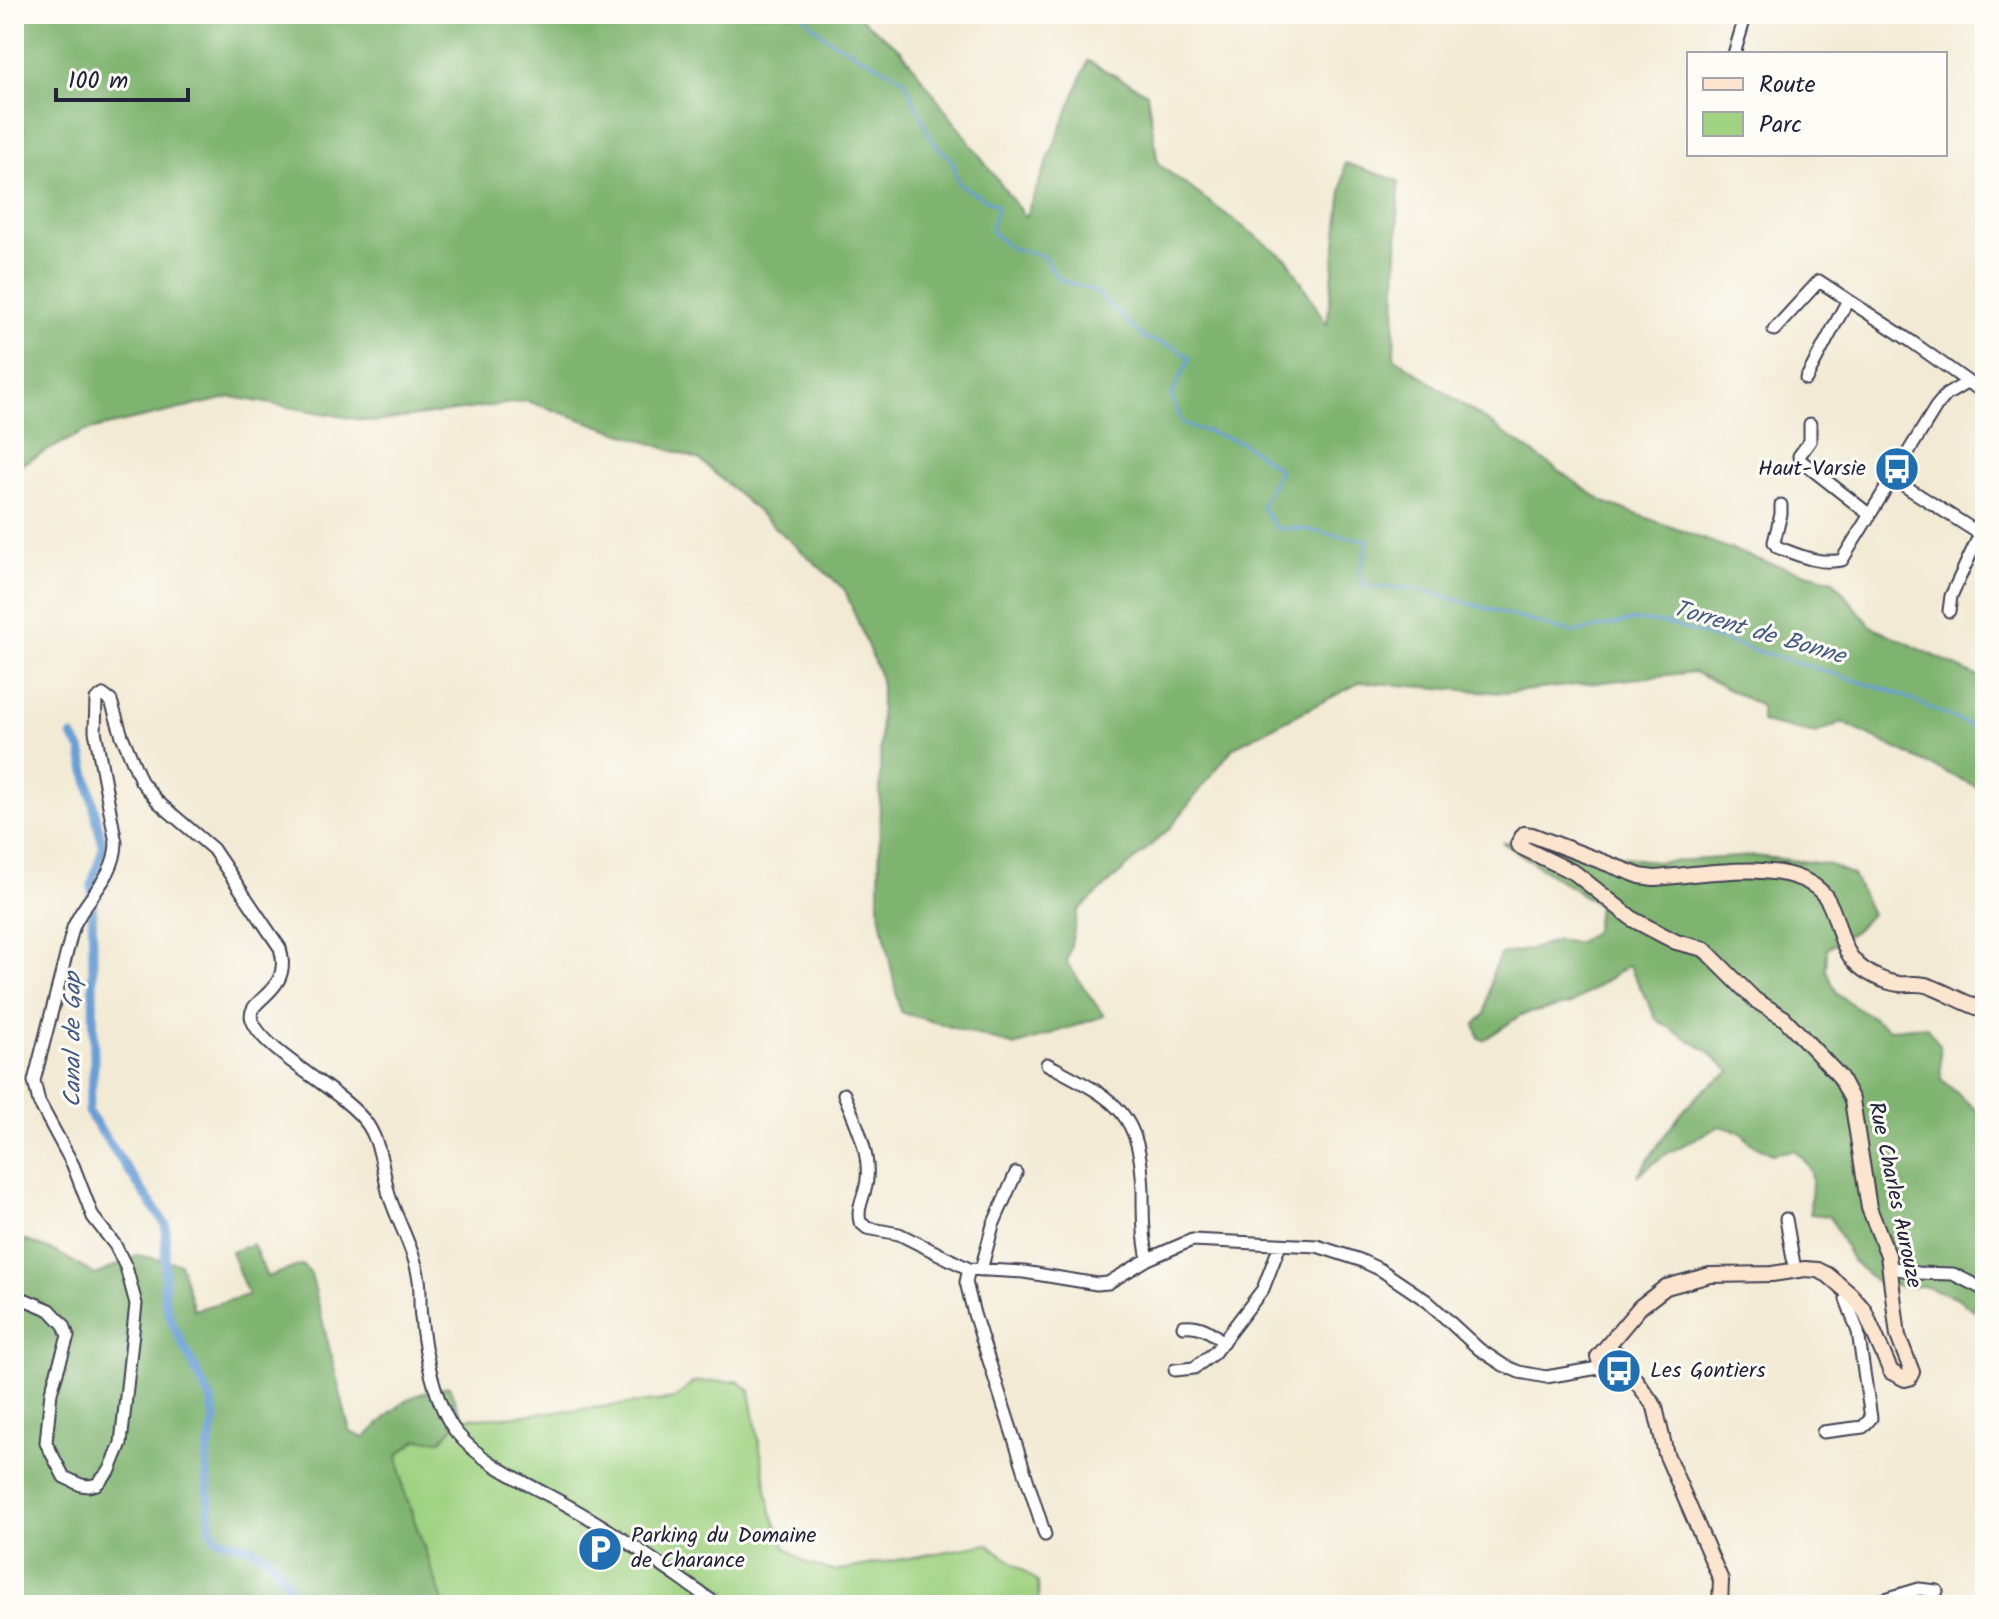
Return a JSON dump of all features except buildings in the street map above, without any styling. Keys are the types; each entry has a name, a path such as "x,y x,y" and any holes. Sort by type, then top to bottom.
{"street":[{"path":"1735,52 1746,14"},
{"path":"1774,330 1819,281 1985,394"},
{"path":"1806,379 1848,300"},
{"path":"1781,505 1774,542 1777,547 1830,563 1842,560 1946,395 1968,382"},
{"path":"1810,424 1810,441 1799,456 1800,460 1870,515"},
{"path":"1892,478 1983,534 1951,596 1949,611"},
{"path":"14,1295 50,1310 64,1325 68,1336 51,1392 46,1443 64,1477 81,1485 97,1484 110,1470 121,1443 136,1304 126,1267 115,1245 93,1217 73,1165 39,1102 34,1081 73,928 111,870 115,854 116,843 95,731 96,700 103,695 111,701 141,781 158,802 213,849 280,948 284,968 281,977 252,1010 252,1021 270,1043 368,1125 419,1279 421,1318 431,1372 442,1405 456,1432 504,1471 596,1523 718,1605"},
{"name":"Rue Charles Aurouze","path":"1609,1359 1622,1327 1640,1307 1666,1287 1710,1275 1748,1276 1818,1270 1828,1275 1864,1310 1891,1372 1901,1379 1909,1378 1912,1372 1898,1336 1888,1255 1869,1208 1852,1100 1840,1077 1784,1018 1755,1000 1704,949 1676,942 1634,920 1588,881 1521,847 1518,841 1524,834 1640,876 1654,878 1748,870 1795,876 1818,889 1827,899 1849,954 1864,969 1889,981 1921,983 1985,1010"},
{"path":"1047,1064 1093,1089 1127,1118 1135,1132 1142,1174 1148,1259"},
{"path":"844,1094 860,1134 868,1177 857,1211 860,1222 867,1228 899,1234 975,1269 1108,1283 1148,1259 1192,1240 1296,1244 1331,1249 1381,1270 1427,1301 1479,1349 1519,1372 1546,1377 1609,1359 1635,1379 1655,1407 1666,1454 1721,1580 1720,1605"},
{"path":"1016,1173 975,1269 966,1282 1045,1535"},
{"path":"1786,1219 1795,1270"},
{"path":"1175,1370 1194,1368 1214,1353 1263,1289 1280,1245"},
{"path":"1889,1267 1918,1273 1953,1274 1985,1290"},
{"path":"1823,1432 1863,1427 1871,1418 1858,1332 1846,1299 1848,1293"},
{"path":"1183,1326 1195,1325 1209,1330 1223,1342"},
{"path":"1865,1605 1919,1589 1937,1591"}],"green space":[{"path":"14,14 855,14 901,50 1025,217 1088,61 1147,93 1158,164 1288,260 1327,325 1345,163 1399,181 1394,357 1604,502 1765,562 1833,580 1871,626 1985,680 1985,791 1841,722 1816,734 1761,722 1761,706 1694,672 1503,693 1361,682 1234,747 1170,828 1078,911 1067,963 1104,1016 1015,1046 900,1012 879,907 881,679 845,590 700,460 527,401 373,422 232,397 85,431 14,468"},
{"path":"1529,840 1655,862 1754,856 1827,864 1853,875 1871,914 1856,930 1827,949 1826,970 1838,995 1890,1029 1926,1026 1940,1045 1941,1079 1985,1118 1985,1318 1956,1297 1923,1286 1879,1284 1853,1262 1830,1216 1810,1214 1811,1172 1794,1150 1772,1154 1749,1142 1741,1132 1720,1126 1666,1154 1637,1176 1690,1104 1702,1091 1731,1072 1709,1052 1657,1020 1629,965 1571,1004 1521,1015 1484,1040 1479,1038 1475,1024 1485,1014 1493,971 1501,954 1528,950 1557,940 1577,943 1595,931 1598,905 1503,843"},
{"path":"14,1236 58,1253 96,1275 137,1255 180,1263 194,1310 248,1295 231,1252 253,1244 267,1277 302,1265 311,1274 350,1432 365,1438 411,1398 449,1386 462,1418 441,1440 417,1440 398,1455 403,1488 444,1605 14,1605"},
{"path":"738,1381 750,1391 771,1512 785,1547 806,1563 834,1571 988,1544 1038,1582 1039,1605 738,1605 727,1591 709,1591 700,1605 444,1605 403,1488 398,1454 417,1440 441,1440 462,1418 506,1417 675,1399 693,1382"}],"waterway":[{"name":"Torrent de Bonne","path":"801,14 828,39 904,79 932,141 952,160 959,184 997,206 991,231 1011,248 1044,256 1057,278 1096,292 1144,338 1174,347 1190,358 1171,396 1183,424 1243,443 1280,470 1261,506 1276,528 1304,529 1369,541 1359,573 1365,587 1415,588 1573,633 1635,620 1668,624 1894,692 1985,732"},
{"name":"Canal de Gap","path":"72,736 81,749 103,848 92,884 94,1067 88,1112 166,1225 164,1298 173,1325 211,1400 215,1419 206,1461 214,1537 265,1555 279,1568 298,1605"}],"place":[{"name":"Haut-Varsie","path":"1897,469"},
{"name":"Les Gontiers","path":"1619,1371"},
{"name":"Parking du Domaine de Charance","path":"600,1549"}]}
